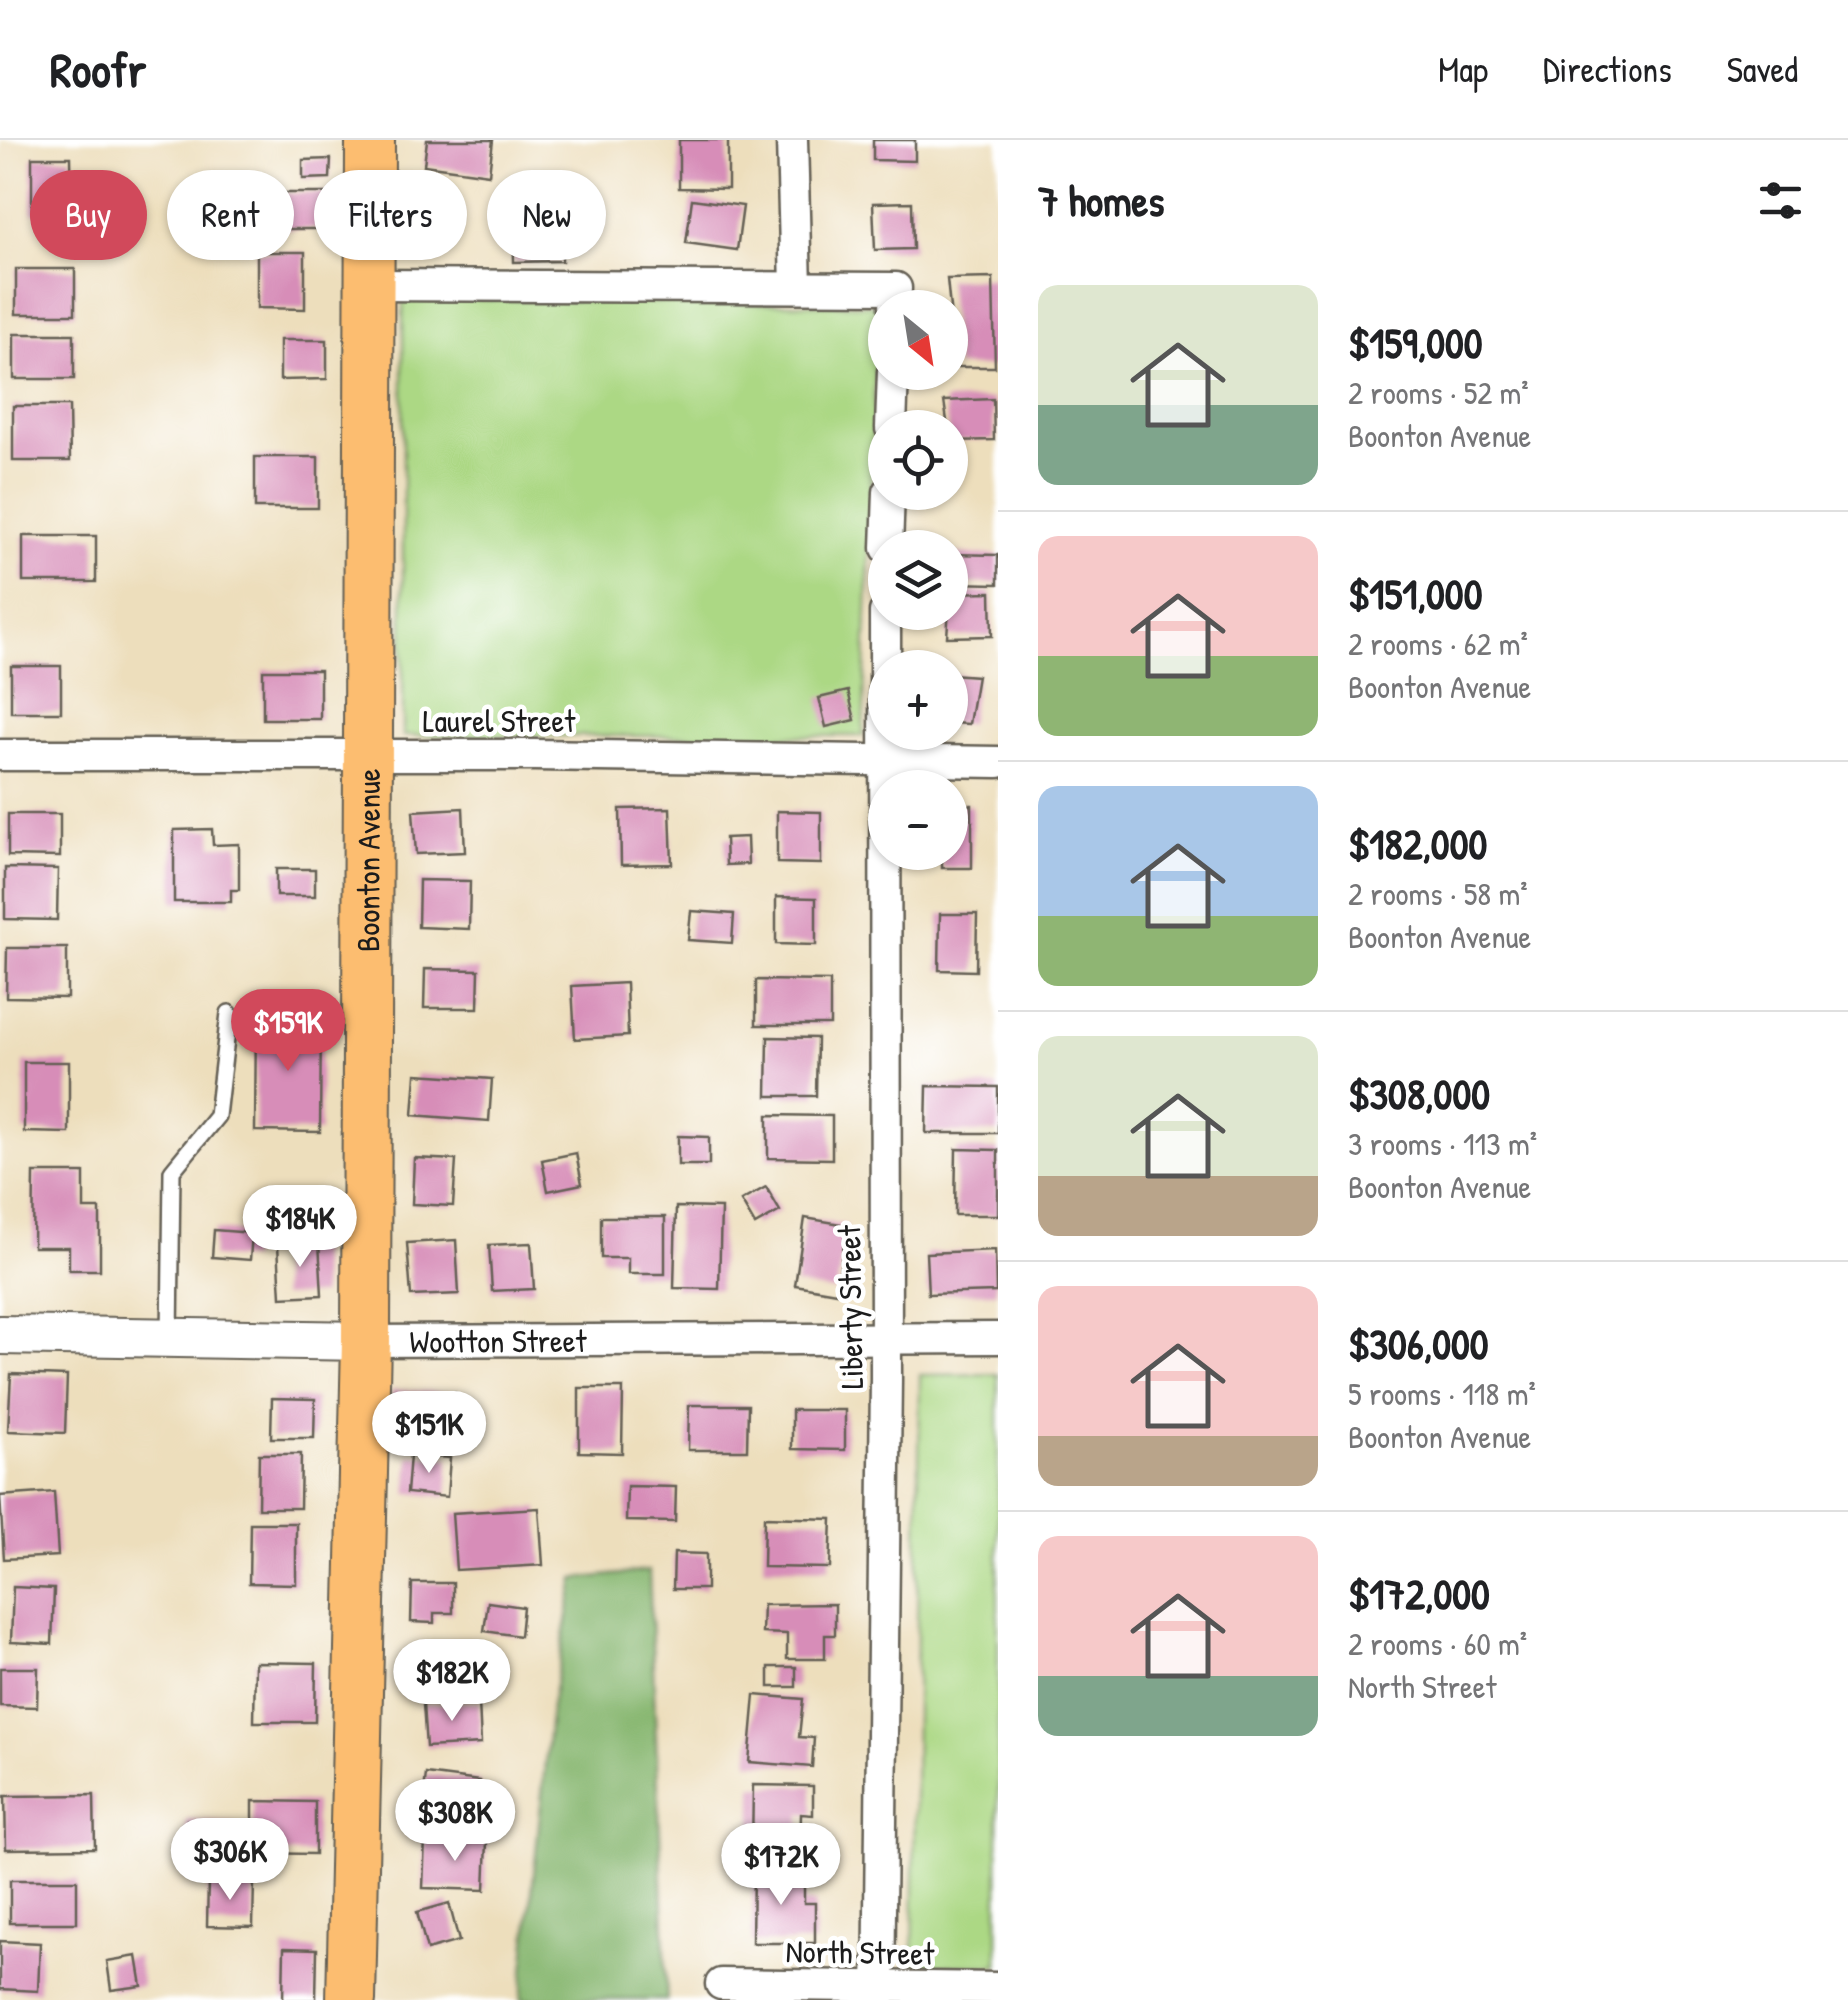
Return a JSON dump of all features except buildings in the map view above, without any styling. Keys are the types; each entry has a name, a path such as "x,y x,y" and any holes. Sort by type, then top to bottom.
{"main road":[{"name":"Boonton Avenue","path":"351,2000 366,1341 370,140"}],"street":[{"path":"792,140 796,288"},
{"path":"368,285 796,288 868,295"},
{"name":"Liberty Street","path":"879,1994 885,630"},
{"name":"Laurel Street","path":"0,755 998,762"},
{"name":"Wootton Street","path":"0,1335 366,1341 998,1338"},
{"name":"North Street","path":"721,1984 879,1994 998,1988"}],"lane":[{"path":"170,1339 172,1171 217,1116 230,1013"}],"green space":[{"path":"403,298 868,305 868,390 874,390 874,410 868,410 870,510 863,736 403,736"},
{"path":"998,1374 998,1965 913,1965 920,1375"},
{"path":"649,1571 667,2000 521,2000 551,1705 575,1579"}]}
